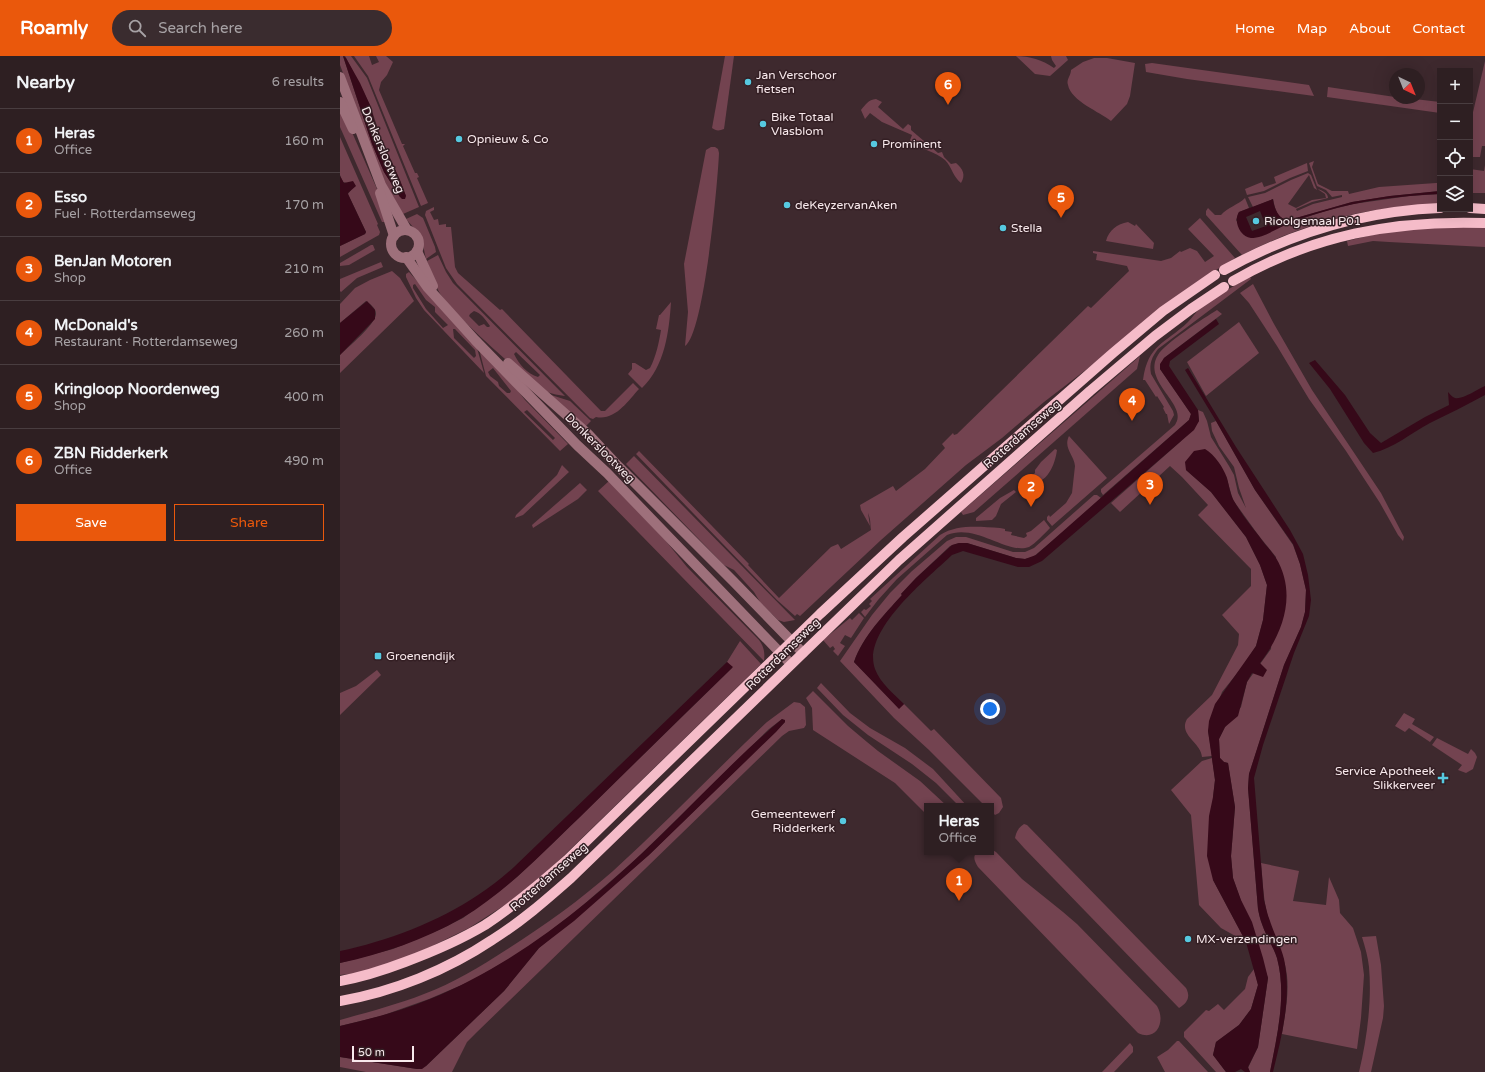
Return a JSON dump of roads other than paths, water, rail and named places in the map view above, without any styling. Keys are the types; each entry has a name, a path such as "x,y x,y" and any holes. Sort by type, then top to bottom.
{"main road":[{"name":"Rotterdamseweg","path":"340,981 385,970 431,952 468,934 507,910 537,886 567,860 792,642 903,537 1164,311 1220,273 1257,252 1282,241 1329,225 1386,213 1437,208"},
{"path":"1473,208 1485,209"},
{"name":"Rotterdamseweg","path":"340,1001 390,989 427,975 463,957 492,940 524,918 571,878 905,555 1090,391 1155,336 1191,309 1249,272 1307,246 1341,236 1402,225 1424,223 1485,223"}],"street":[{"name":"Donkerslootweg","path":"340,77 381,185 407,230"},
{"name":"Donkerslootweg","path":"340,102 379,189 394,236"},
{"path":"401,230 407,230 412,232 418,238 419,246 413,255 406,257 398,255 393,250 392,242 394,236 401,230"},
{"name":"Donkerslootweg","path":"417,251 434,289 474,334 588,434 803,654"},
{"name":"Donkerslootweg","path":"406,257 412,268 428,288 475,340 577,445 612,478 791,664"}],"place":[{"name":"Jan Verschoor fietsen","path":"748,82"},
{"name":"ZBN Ridderkerk","path":"948,105"},
{"name":"Bike Totaal Vlasblom","path":"763,124"},
{"name":"Opnieuw & Co","path":"459,139"},
{"name":"Prominent","path":"874,144"},
{"name":"deKeyzervanAken","path":"787,205"},
{"name":"Kringloop Noordenweg","path":"1061,218"},
{"name":"Rioolgemaal P01","path":"1256,221"},
{"name":"Stella","path":"1003,228"},
{"name":"McDonald's","path":"1132,421"},
{"name":"BenJan Motoren","path":"1150,505"},
{"name":"Esso","path":"1031,507"},
{"name":"Groenendijk","path":"378,656"},
{"name":"Service Apotheek Slikkerveer","path":"1443,778"},
{"name":"Gemeentewerf Ridderkerk","path":"843,821"},
{"name":"Heras","path":"959,901"},
{"name":"MX-verzendingen","path":"1188,939"}]}
